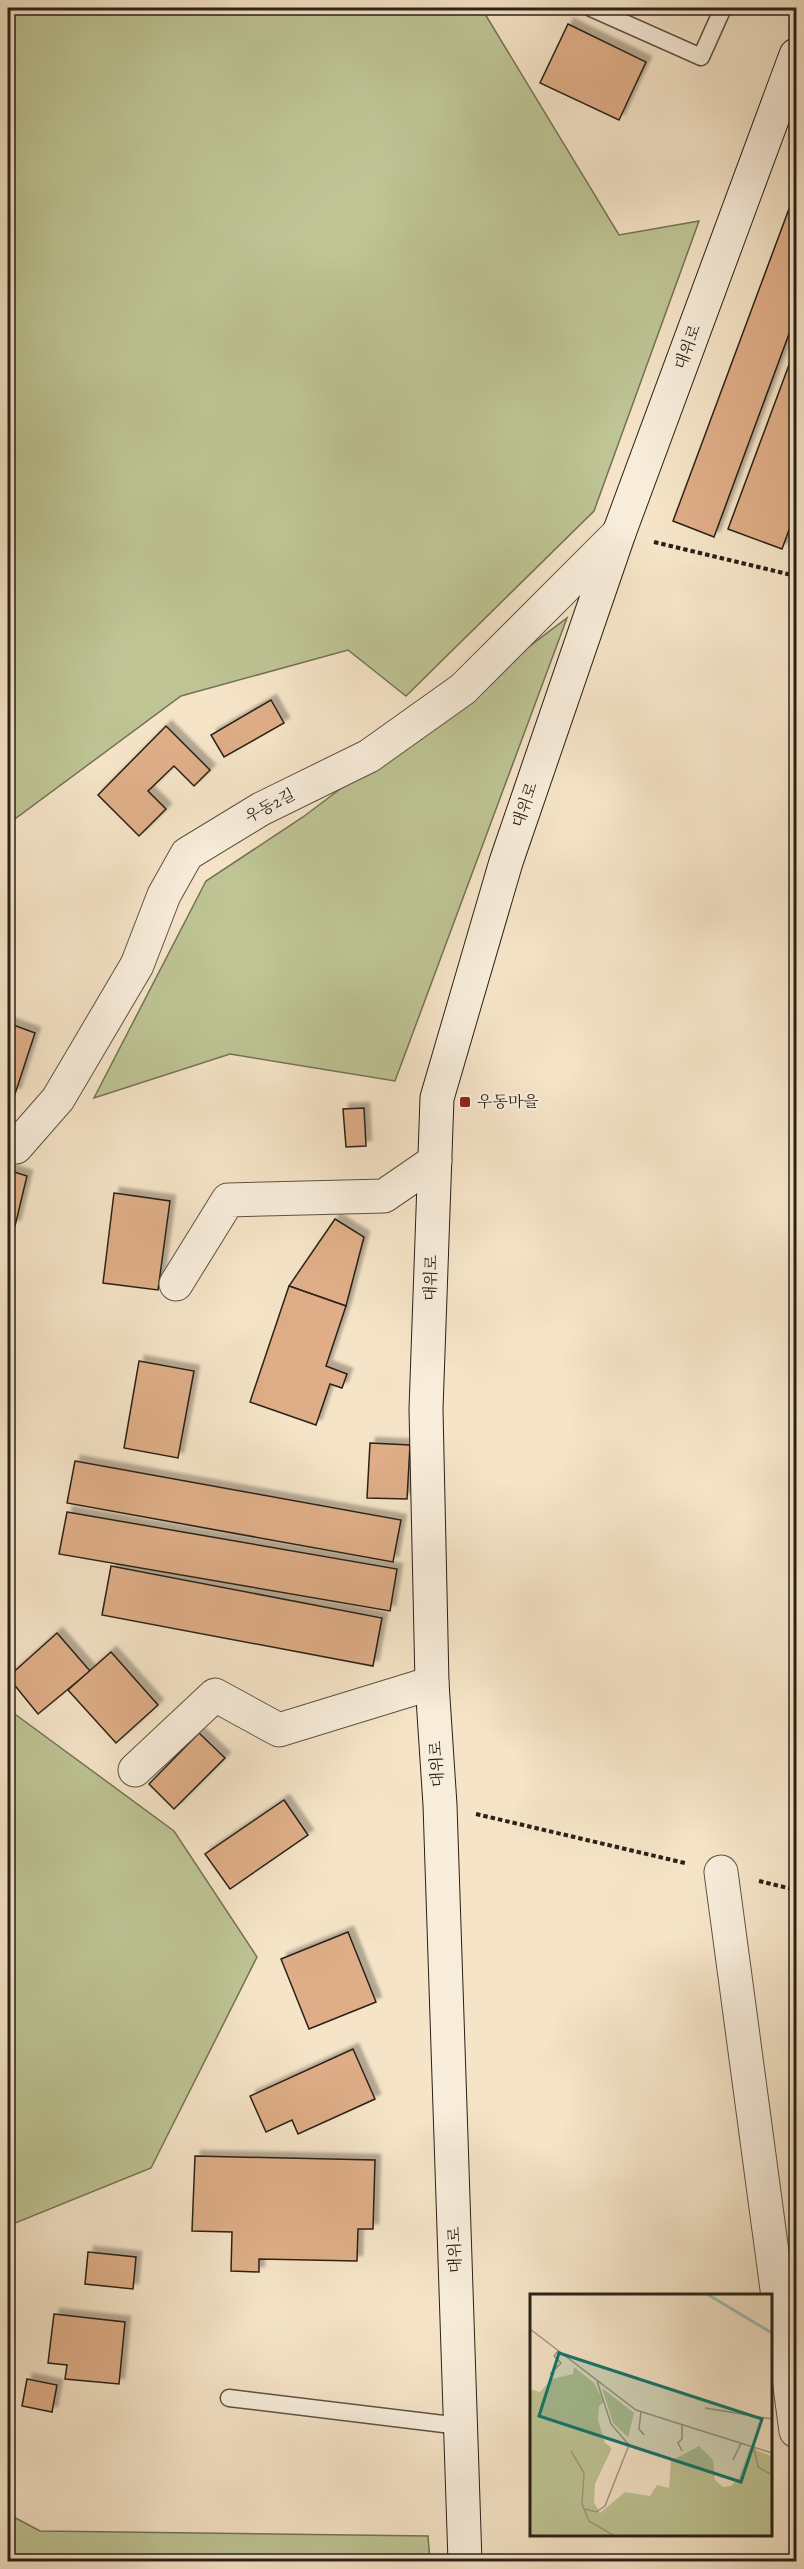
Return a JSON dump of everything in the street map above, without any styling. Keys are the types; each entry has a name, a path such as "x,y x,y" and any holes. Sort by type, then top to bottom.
{"main road":[{"name":"대위로","path":"464,2561 440,1805 432,1683 426,1409 437,1098 506,862 618,533 796,55"},
{"name":"우동2길","path":"8,1146 16,1147 58,1098 137,964 164,895 187,854 261,809 369,756 463,689 618,533"},
{"path":"176,1284 228,1200 384,1196 435,1161"},
{"path":"135,1770 215,1695 279,1730 432,1683"},
{"path":"721,1872 796,2431"}],"lane":[{"path":"591,8 701,57 723,8"},
{"path":"229,2398 460,2426"}],"path":[{"path":"618,533 796,576"},
{"path":"440,1805 796,1890"}],"green space":[{"path":"8,8 482,9 619,235 699,221 594,511 406,696 348,650 181,696 8,824"},
{"path":"567,618 395,1081 230,1054 94,1098 206,881 303,817"},
{"path":"8,1709 174,1831 257,1957 151,2168 8,2226"},
{"path":"8,2514 40,2531 428,2536 430,2561 8,2561"}],"building":[{"path":"568,24 646,62 619,120 540,83"},
{"path":"796,190 796,315 714,537 673,521"},
{"path":"796,346 796,511 782,549 728,529"},
{"path":"271,700 284,723 224,757 211,735"},
{"path":"166,726 210,770 194,786 174,766 148,791 166,809 139,836 98,795"},
{"path":"8,1023 35,1033 15,1094 8,1091"},
{"path":"364,1108 366,1146 346,1147 343,1109"},
{"path":"8,1170 27,1176 15,1226 8,1224"},
{"path":"114,1193 170,1201 158,1290 103,1283"},
{"path":"335,1219 364,1237 346,1306 289,1286"},
{"path":"289,1286 346,1306 326,1366 347,1374 342,1388 330,1384 316,1425 250,1402"},
{"path":"139,1361 194,1371 178,1458 124,1448"},
{"path":"370,1443 410,1445 407,1499 367,1498"},
{"path":"75,1461 401,1520 393,1562 67,1503"},
{"path":"67,1512 397,1569 390,1611 59,1554"},
{"path":"111,1566 382,1618 373,1666 102,1615"},
{"path":"57,1633 90,1671 38,1714 8,1677"},
{"path":"111,1652 158,1705 116,1743 68,1690"},
{"path":"199,1733 225,1758 174,1809 149,1784"},
{"path":"284,1800 308,1835 230,1889 205,1854"},
{"path":"348,1932 376,2002 309,2029 281,1959"},
{"path":"353,2049 375,2099 298,2134 292,2120 266,2132 250,2096"},
{"path":"195,2156 375,2160 373,2229 358,2229 357,2261 259,2259 259,2272 231,2271 232,2232 192,2231"},
{"path":"88,2252 136,2257 133,2289 85,2284"},
{"path":"54,2314 125,2322 119,2384 65,2379 67,2365 48,2363"},
{"path":"27,2379 57,2385 52,2412 22,2406"}],"place":[{"name":"우동마을","path":"465,1102"}]}
